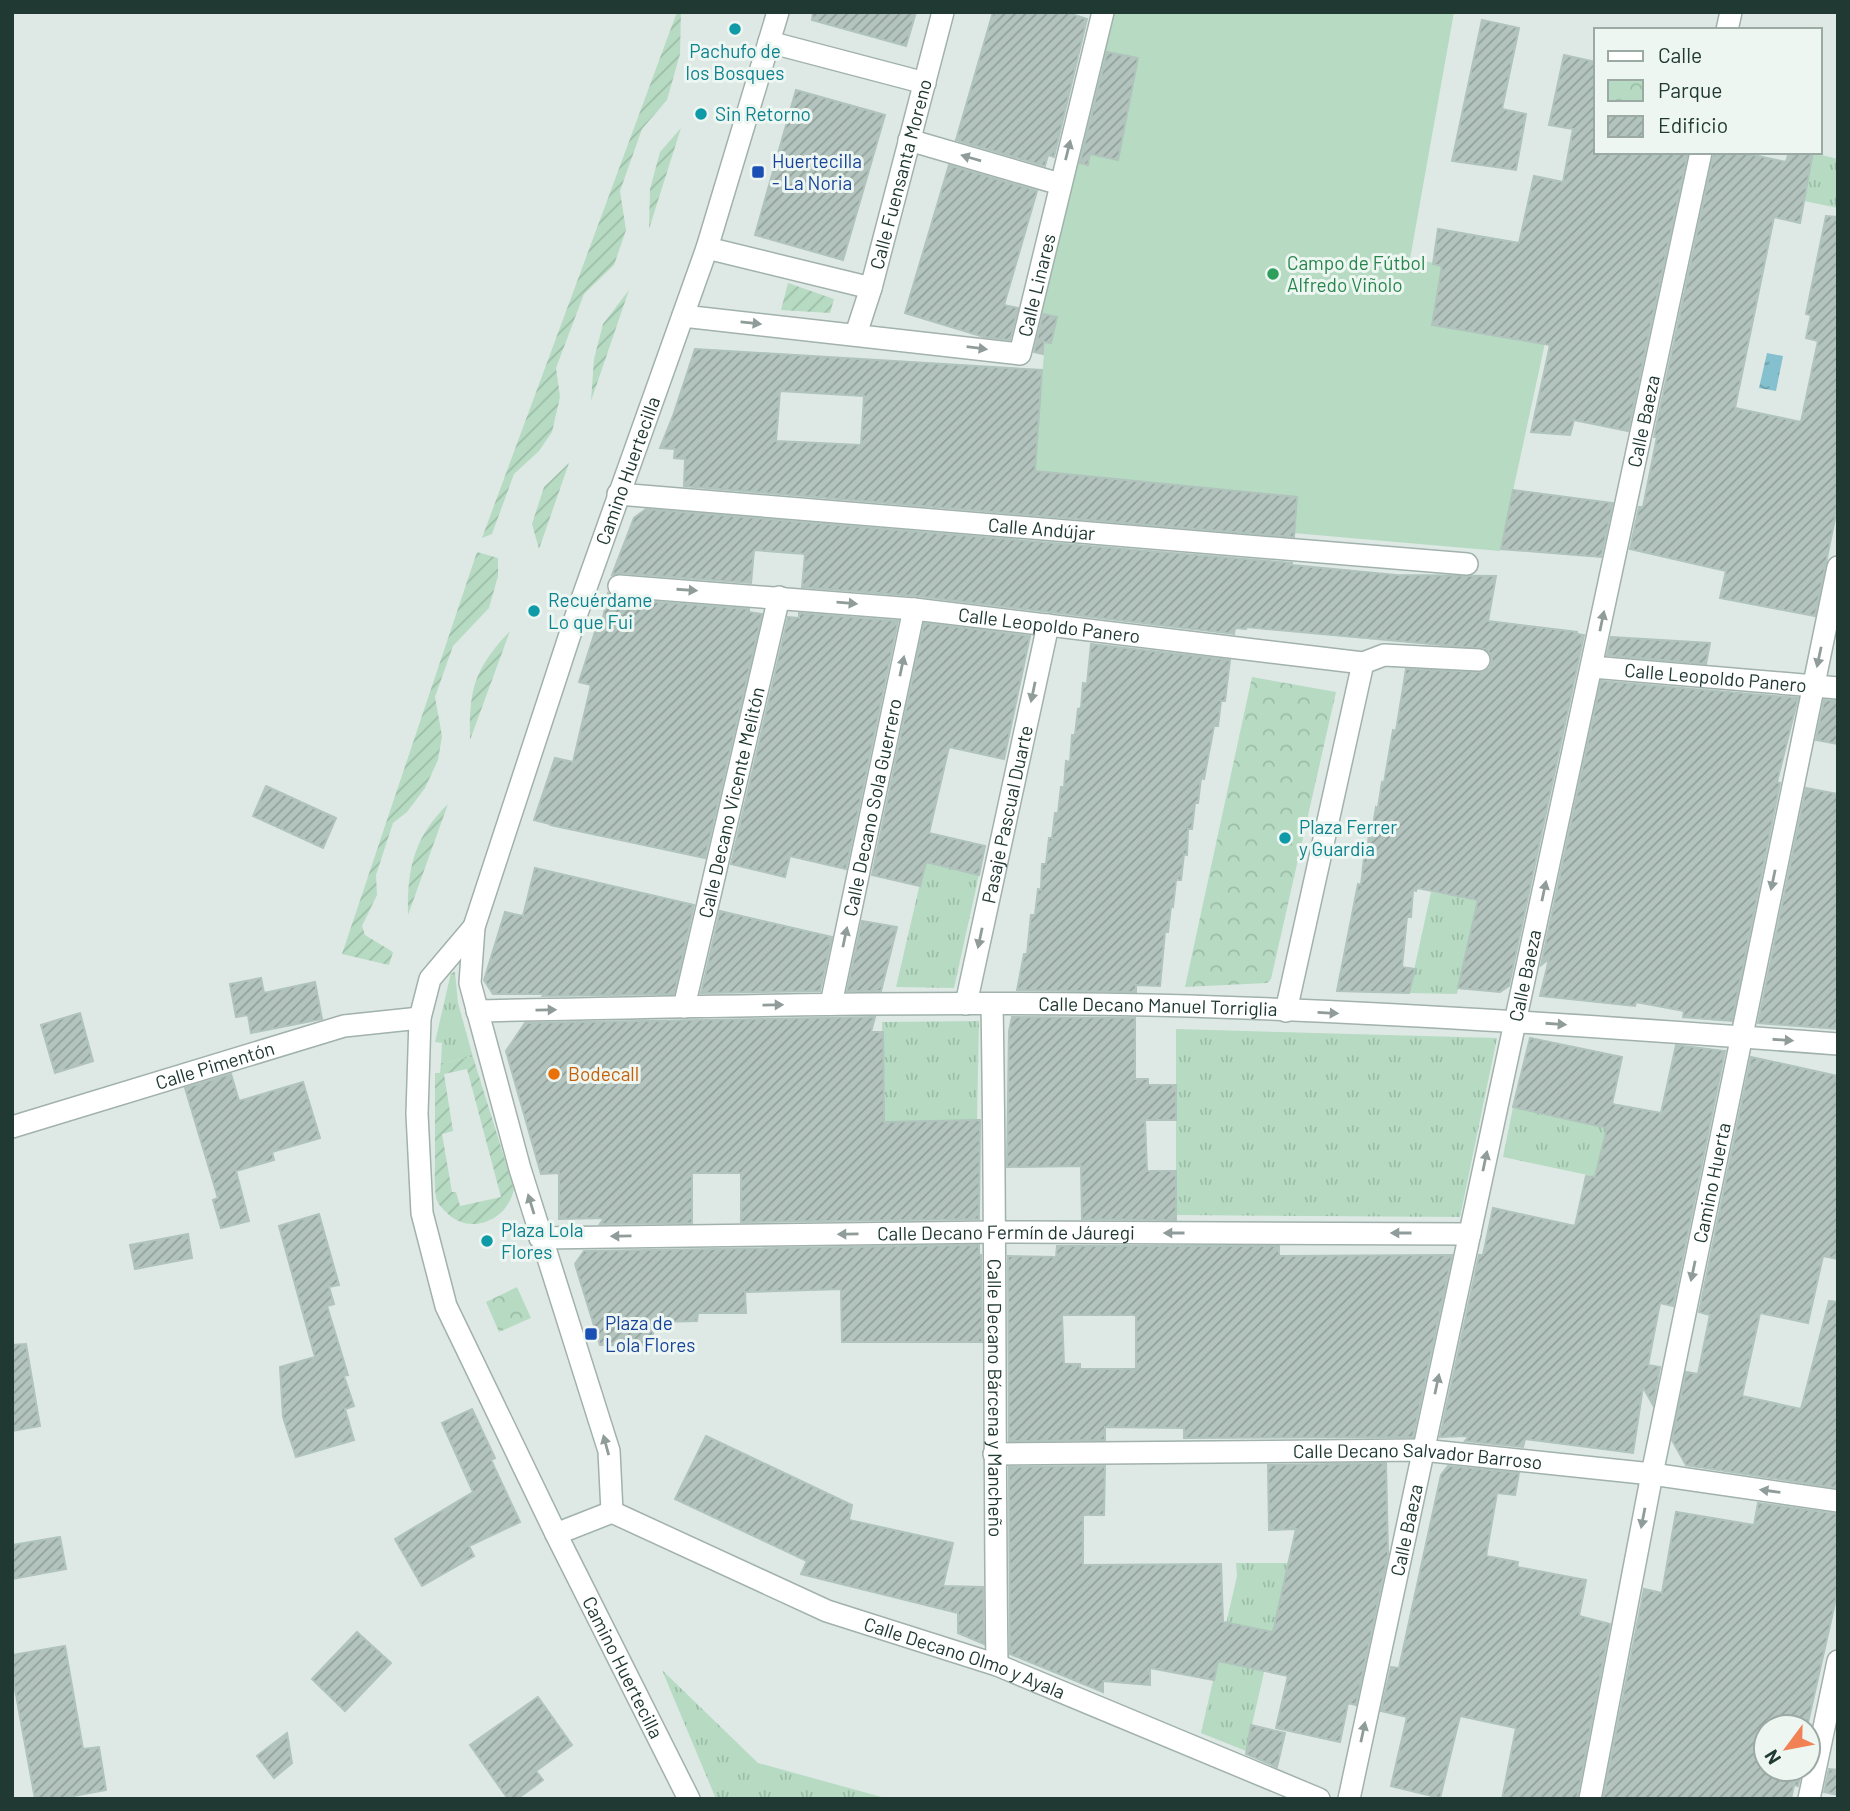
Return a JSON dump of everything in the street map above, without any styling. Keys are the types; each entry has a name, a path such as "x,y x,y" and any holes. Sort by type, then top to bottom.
{"street":[{"name":"Camino Huertecilla","path":"474,927 618,494 707,248 778,12"},
{"name":"Calle Fuensanta Moreno","path":"856,334 871,288 943,12"},
{"name":"Calle Linares","path":"683,316 1020,354 1059,184 1103,12"},
{"path":"769,42 925,83"},
{"path":"909,140 1059,184"},
{"name":"Calle Baeza","path":"1349,1799 1701,154"},
{"path":"707,248 871,288"},
{"name":"Calle Andújar","path":"618,494 1467,564"},
{"name":"Camino Huerta","path":"1590,1799 1651,1474 1838,567"},
{"name":"Calle Leopoldo Panero","path":"619,586 914,609 1363,663 1384,655 1479,660"},
{"name":"Calle Decano Vicente Melitón","path":"684,1007 779,597"},
{"name":"Calle Decano Sola Guerrero","path":"831,1004 914,609"},
{"name":"Pasaje Pascual Duarte","path":"966,1004 1048,625"},
{"path":"1286,1011 1363,663"},
{"name":"Calle Leopoldo Panero","path":"1592,667 1838,688"},
{"path":"474,927 470,983 477,1011 540,1238 609,1451 611,1512 556,1534 446,1306 422,1213 417,1114 421,1018 430,979 474,927"},
{"name":"Calle Decano Manuel Torriglia","path":"477,1011 831,1004 1190,1006 1516,1021 1838,1044"},
{"name":"Calle Decano Bárcena y Mancheño","path":"992,1004 996,1233 994,1454 997,1665"},
{"name":"Calle Pimentón","path":"12,1127 344,1026 421,1018"},
{"name":"Calle Decano Fermín de Jáuregi","path":"540,1238 996,1233 1470,1234"},
{"name":"Calle Decano Salvador Barroso","path":"994,1454 1422,1450 1651,1474 1838,1501"},
{"name":"Calle Decano Olmo y Ayala","path":"611,1512 827,1611 997,1665 1319,1799"},
{"name":"Camino Huertecilla","path":"556,1534 689,1799"},
{"path":"1809,1799 1838,1661"}],"green space":[{"path":"677,12 681,12 680,54 667,100 642,129 620,191 626,230 614,265 584,294 556,368 560,397 552,432 539,451 514,474 492,534 482,538"},
{"name":"Campo de Fútbol Alfredo Viñolo","path":"1112,12 1454,12 1410,259 1558,283 1500,551 1031,510 1045,342 1051,343 1057,318 1041,314"},
{"path":"681,128 649,229 650,189 660,152"},
{"path":"1813,154 1838,159 1838,208 1804,201"},
{"path":"788,283 834,299 830,313 781,310"},
{"path":"629,290 591,401 594,359 603,324"},
{"path":"569,463 539,549 532,524 544,487"},
{"path":"477,552 498,558 498,576 489,608 453,646 435,697 442,736 438,760 425,788 407,812 393,823 376,875 377,895 362,926 365,935 393,952 389,965 342,954"},
{"path":"510,631 470,740 471,707 476,681 488,657"},
{"name":"Plaza Ferrer y Guardia","path":"1252,677 1336,692 1271,979 1267,983 1185,987"},
{"path":"448,804 408,915 411,868 420,841 436,816"},
{"path":"925,862 979,875 954,988 896,987"},
{"path":"1431,892 1478,900 1457,994 1409,993"},
{"path":"455,972 458,1003 473,1057 441,1063 442,1043 435,1042 451,973"},
{"path":"979,1021 977,1120 884,1122 882,1022"},
{"path":"1176,1029 1497,1038 1460,1217 1176,1215"},
{"path":"473,1057 514,1189 505,1209 488,1221 478,1224 457,1220 442,1208 436,1197 435,1073 440,1073 441,1063","holes":["467,1069 501,1197 460,1206 456,1192 452,1192 442,1134 453,1131 444,1074"]},
{"path":"1513,1107 1607,1128 1597,1177 1503,1157"},
{"path":"517,1287 531,1318 499,1332 486,1302"},
{"path":"1236,1563 1289,1563 1246,1751 1201,1733 1237,1576"},
{"path":"662,1670 758,1763 889,1799 716,1799"}],"water":[{"path":"1767,353 1783,356 1776,391 1759,388"}],"building":[{"path":"813,12 916,12 906,46 812,20"},
{"path":"993,12 1065,12 1087,19 1054,157 1048,155 1045,166 956,140"},
{"path":"1482,20 1519,28 1502,109 1526,114 1516,170 1452,161"},
{"path":"1107,52 1138,58 1118,160 1090,154 1088,165 1080,163"},
{"path":"1564,55 1594,62 1594,154 1688,154 1628,431 1574,420 1570,435 1531,432 1550,345 1432,325 1442,266 1433,264 1438,229 1519,243 1534,176 1563,182 1573,129 1549,125"},
{"path":"796,90 885,115 843,260 755,235"},
{"path":"1714,154 1749,154 1786,162 1788,154 1813,154 1800,223 1774,217 1735,408 1801,422 1818,341 1806,338 1811,315 1806,314 1826,216 1838,217 1838,504 1815,616 1720,598 1726,571 1630,549 1639,507 1643,507 1657,437 1654,437"},
{"path":"949,165 1037,191 1004,305 1018,308 1010,340 984,337 905,313"},
{"path":"1043,314 1057,317 1051,343 1044,342 1043,354 1034,352"},
{"path":"695,349 1042,370 1035,471 1297,497 1294,537 684,486 685,459 674,458 675,449 660,448","holes":["780,391 864,396 861,445 776,441"]},
{"path":"1513,490 1613,503 1601,557 1501,549"},
{"path":"646,509 1292,563 1396,575 1496,576 1488,621 1584,635 1509,986 1500,992 1458,988 1478,900 1417,888 1416,891 1413,890 1411,917 1407,917 1402,967 1415,969 1409,993 1337,991 1358,884 1361,885 1364,858 1367,859 1369,832 1372,832 1382,782 1384,783 1393,730 1396,731 1406,669 1484,672 1490,668 1492,661 1486,649 1246,627 1235,628 1234,634 916,596 802,587 805,554 754,550 751,583 620,573 612,575 634,518"},
{"path":"608,593 618,599 749,609 749,612 762,614 705,858 534,820 555,758 573,762 591,685 579,682 595,632 600,633"},
{"path":"799,613 898,621 846,869 790,856 785,877 731,864 788,617 799,618"},
{"path":"924,623 1030,636 1004,759 949,747 929,833 985,846 979,875 926,862 920,886 872,875"},
{"path":"1611,637 1710,643 1706,664 1607,655"},
{"path":"1091,644 1230,660 1225,701 1221,701 1218,726 1214,726 1204,779 1201,778 1198,803 1195,803 1192,829 1188,829 1187,855 1184,854 1181,880 1176,880 1168,932 1165,932 1160,986 1136,985 1136,992 1017,990 1024,954 1027,954 1031,915 1035,915 1038,889 1041,890 1042,864 1046,864 1049,838 1052,838 1055,813 1058,813 1066,761 1070,762 1072,735 1075,735 1078,709 1081,708 1083,683 1087,684"},
{"path":"1601,681 1798,698 1777,782 1780,783 1732,1021 1683,1017 1684,1011 1636,1002 1635,1006 1540,996 1549,959 1541,965"},
{"path":"1824,700 1838,701 1838,744 1816,740"},
{"path":"266,786 336,818 323,848 253,816"},
{"path":"1806,788 1838,794 1838,1029 1758,1023"},
{"path":"535,868 694,905 674,994 493,994 484,980 505,912 523,916"},
{"path":"720,911 832,937 820,991 701,993"},
{"path":"862,921 897,927 881,991 847,991"},
{"path":"261,978 264,993 315,982 322,1019 251,1033 248,1015 236,1017 230,984"},
{"path":"80,1013 93,1061 55,1073 41,1025"},
{"path":"875,1017 871,1032 883,1032 884,1122 980,1120 979,1219 741,1222 741,1173 692,1173 692,1223 600,1224 604,1218 559,1219 559,1173 541,1174 506,1051 525,1023"},
{"path":"1012,1017 1135,1018 1135,1079 1148,1079 1148,1085 1176,1085 1176,1120 1145,1120 1147,1171 1176,1171 1176,1220 1082,1219 1081,1166 1007,1167 1009,1031"},
{"path":"1530,1038 1622,1057 1612,1104 1661,1113 1676,1045 1725,1051 1673,1306 1660,1303 1648,1365 1660,1367 1653,1405 1643,1387 1633,1453 1525,1439 1523,1447 1465,1441 1469,1436 1440,1437 1479,1255 1483,1255 1493,1208 1575,1226 1586,1176 1595,1177 1607,1128 1513,1107"},
{"path":"1751,1057 1838,1076 1838,1259 1823,1256 1808,1323 1760,1313 1742,1396 1801,1409 1829,1301 1838,1302 1838,1488 1686,1465 1672,1440 1686,1372 1698,1374 1710,1315 1699,1312"},
{"path":"231,1074 239,1101 303,1082 320,1138 272,1152 274,1160 236,1171 249,1221 221,1228 213,1200 218,1198 185,1088"},
{"path":"319,1214 339,1285 329,1287 334,1304 327,1306 348,1375 344,1376 354,1406 345,1409 354,1440 296,1457 283,1417 280,1367 315,1357 279,1226"},
{"path":"188,1234 192,1258 135,1269 130,1245"},
{"path":"979,1245 982,1342 842,1342 841,1289 745,1292 746,1313 698,1313 697,1321 653,1322 653,1345 600,1345 575,1264 584,1251"},
{"path":"1057,1246 1279,1246 1279,1256 1452,1255 1413,1437 1184,1438 1184,1428 1105,1427 1105,1440 1009,1441 1008,1256 1056,1257","holes":["1062,1315 1136,1315 1136,1369 1080,1369 1080,1364 1064,1364"]},
{"path":"26,1344 40,1426 12,1431 12,1345"},
{"path":"472,1409 495,1458 491,1460 520,1522 469,1546 474,1556 422,1586 395,1539 473,1492 442,1423"},
{"path":"706,1436 852,1505 849,1520 953,1543 943,1586 983,1587 984,1644 958,1633 958,1613 801,1574 807,1561 675,1499"},
{"path":"1386,1463 1388,1554 1356,1705 1348,1703 1340,1742 1276,1728 1288,1676 1218,1661 1214,1680 1150,1668 1150,1685 1103,1681 1103,1692 1010,1654 1009,1467 1105,1466 1104,1515 1083,1515 1083,1565 1221,1564 1223,1622 1273,1632 1296,1529 1269,1530 1268,1465"},
{"path":"1448,1466 1519,1473 1515,1495 1497,1493 1486,1556 1518,1562 1517,1567 1586,1580 1579,1616 1610,1624 1577,1799 1502,1799 1516,1728 1460,1716 1440,1798 1391,1786 1407,1717 1381,1711 1391,1667 1399,1668 1441,1475"},
{"path":"1758,1503 1838,1514 1838,1590 1810,1713 1752,1713 1752,1783 1799,1783 1798,1786 1794,1785 1791,1799 1603,1799 1644,1589 1662,1593 1676,1512 1754,1525"},
{"path":"60,1537 66,1569 12,1579 12,1545"},
{"path":"357,1632 391,1663 345,1711 312,1679"},
{"path":"65,1646 83,1749 99,1747 106,1790 58,1799 35,1799 12,1673 12,1655"},
{"path":"538,1697 572,1745 536,1771 543,1780 517,1799 508,1799 470,1745"},
{"path":"1251,1725 1285,1733 1277,1767 1246,1754"},
{"path":"287,1733 292,1763 274,1778 257,1756"},
{"path":"1829,1769 1838,1770 1838,1795 1824,1792"}],"place":[{"name":"Pachufo de los Bosques","path":"735,29"},
{"name":"Sin Retorno","path":"701,114"},
{"name":"Huertecilla - La Noria","path":"758,172"},
{"name":"Campo de Fútbol Alfredo Viñolo","path":"1273,274"},
{"name":"Recuérdame Lo que Fui","path":"534,611"},
{"name":"Plaza Ferrer y Guardia","path":"1285,838"},
{"name":"Bodecall","path":"554,1074"},
{"name":"Plaza Lola Flores","path":"487,1241"},
{"name":"Plaza de Lola Flores","path":"591,1334"}]}
